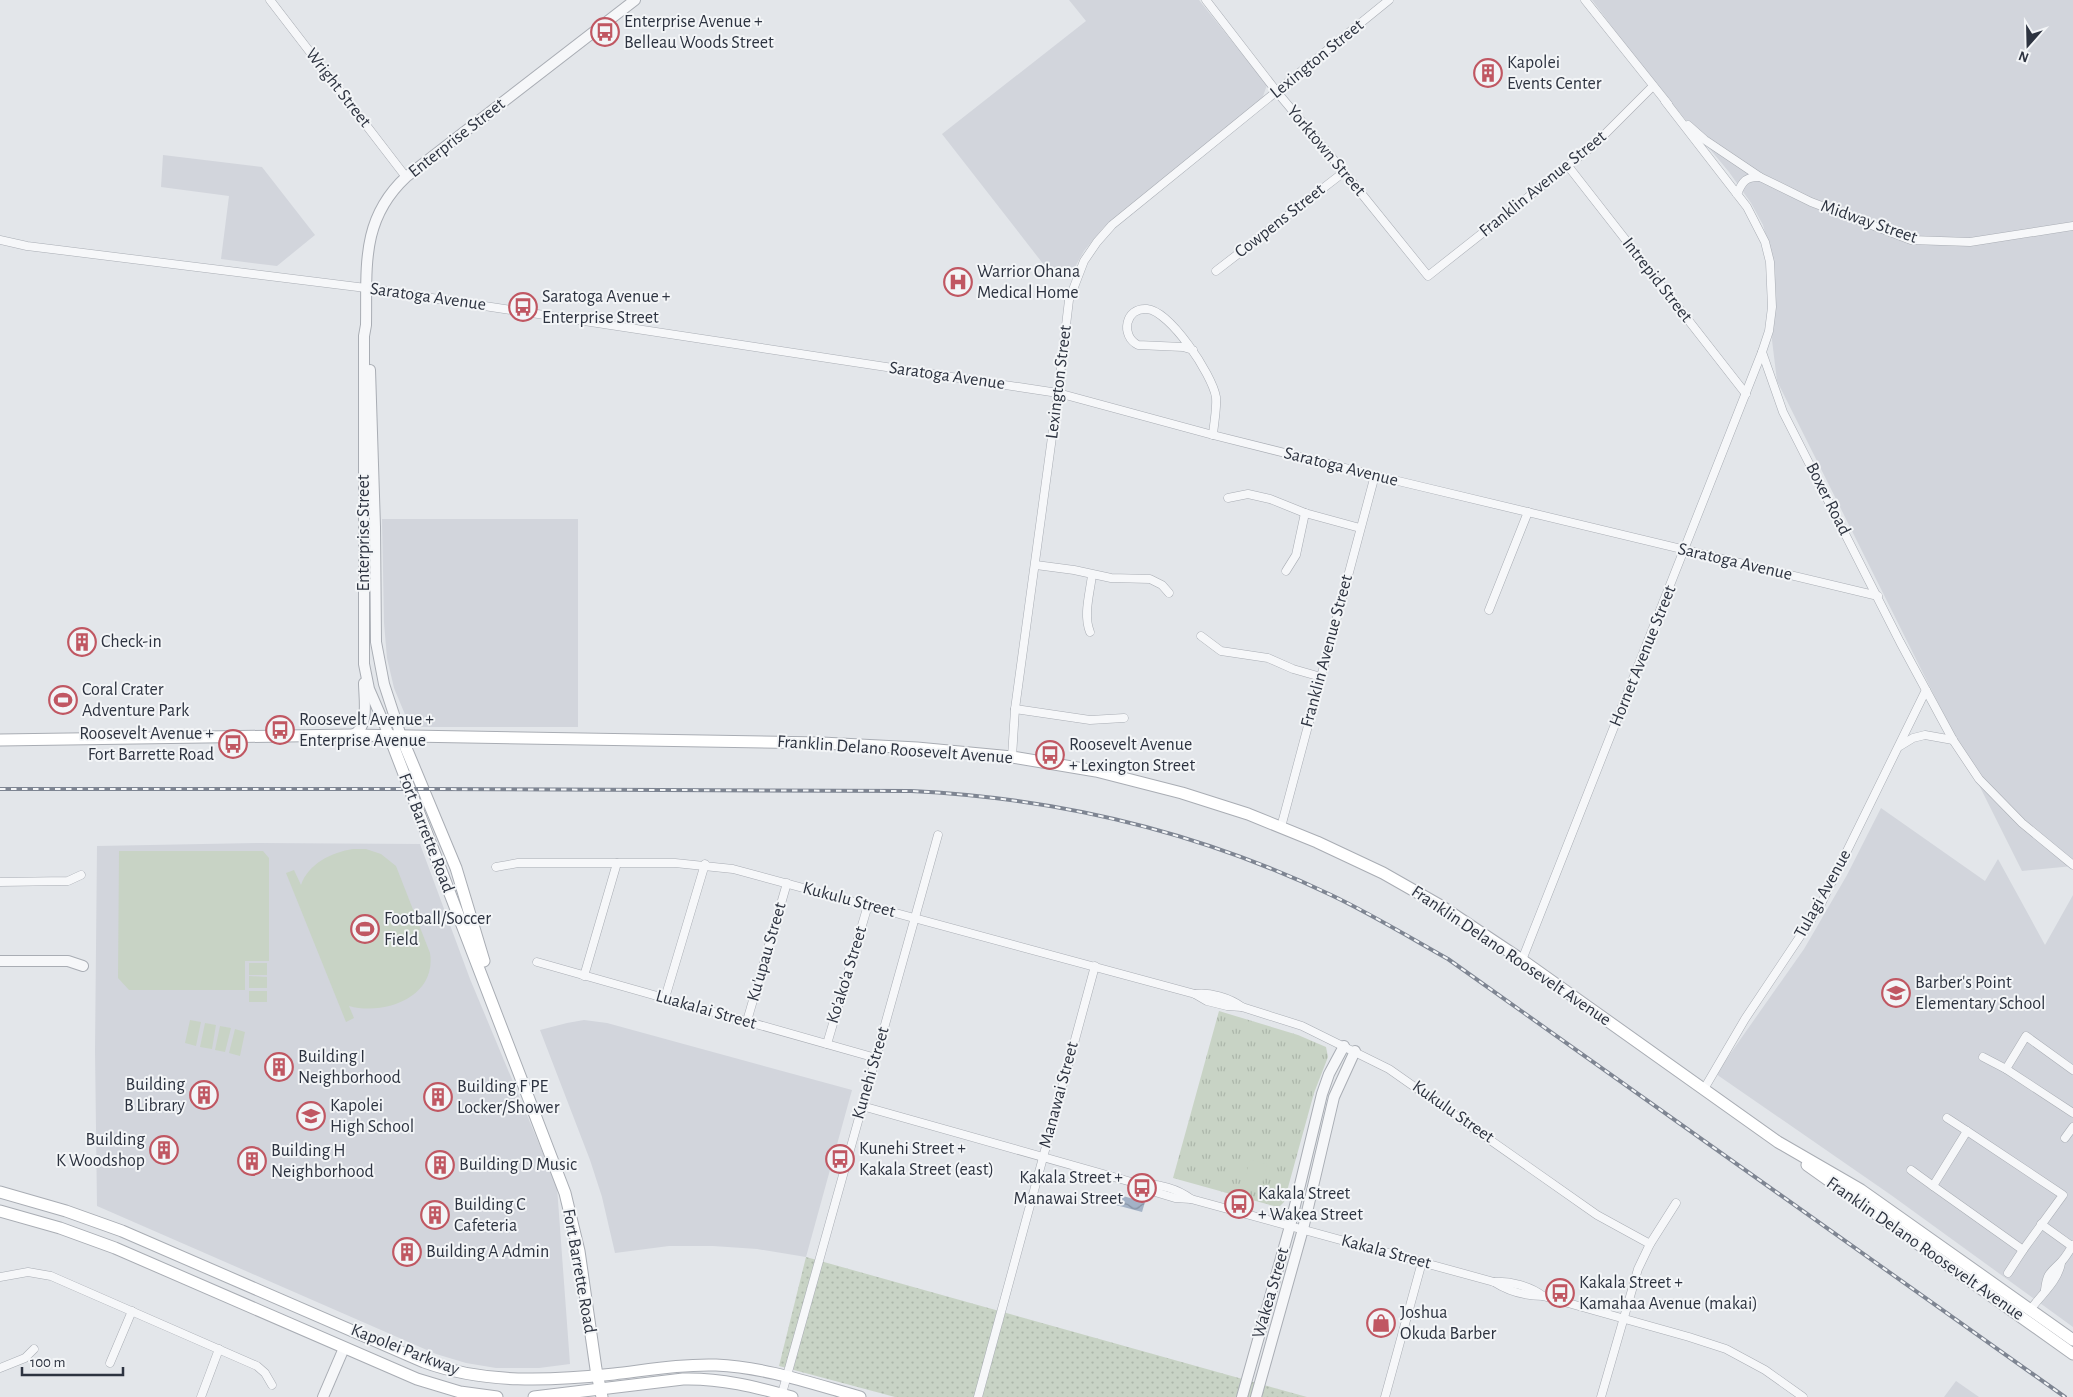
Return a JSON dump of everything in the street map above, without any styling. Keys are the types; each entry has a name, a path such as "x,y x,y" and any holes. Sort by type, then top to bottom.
{"main road":[{"name":"Franklin Delano Roosevelt Avenue","path":"0,740 389,735 822,743 917,748 1012,757 1089,770 1215,803 1281,827 1349,856 1416,891 1462,919 1704,1089 1778,1142 1796,1158 2073,1354"},
{"name":"Fort Barrette Road","path":"389,735 560,1178 577,1240 590,1331 600,1375"},
{"name":"Fort Barrette Road","path":"401,736 456,868 479,950 570,1183 587,1251 601,1392"},
{"path":"411,759 414,743 421,736"},
{"name":"Franklin Delano Roosevelt Avenue","path":"1778,1142 1848,1181 2073,1340"},
{"name":"Kapolei Parkway","path":"0,1192 66,1210 122,1231 424,1362 464,1374 501,1378 568,1379 680,1366 717,1365 746,1368 787,1376 860,1397"},
{"name":"Kapolei Parkway","path":"0,1211 60,1228 115,1248 431,1384 460,1392 497,1397"},
{"path":"344,1348 352,1330"},
{"path":"568,1379 580,1372 587,1364 590,1354 590,1331"},
{"path":"534,1397 601,1392 683,1379 730,1382 785,1396"},
{"path":"563,1394 577,1397"}],"street":[{"name":"Wright Street","path":"270,0 406,177"},
{"name":"Enterprise Street","path":"389,735 369,689 364,657 364,336 366,325 367,249 373,225 383,204 406,177 635,0"},
{"name":"Yorktown Street","path":"1206,0 1277,92 1428,276"},
{"name":"Lexington Street","path":"1012,757 1015,709 1036,565 1069,300 1079,271 1097,242 1112,225 1389,0"},
{"name":"Midway Street","path":"1586,0 1665,101 1705,140 1760,177 1811,202 1911,240 1970,242 2073,226"},
{"name":"Franklin Avenue Street","path":"1428,276 1594,145 1653,86"},
{"path":"1665,101 1737,194 1755,221 1765,242 1770,262 1772,307 1769,331 1762,352"},
{"name":"Intrepid Street","path":"1568,166 1746,394"},
{"name":"Cowpens Street","path":"1216,271 1344,172"},
{"path":"1737,194 1746,179 1751,176 1760,177"},
{"name":"Saratoga Avenue","path":"0,240 27,246 366,288 1058,393 1212,435 1375,476 1878,596"},
{"path":"1193,350 1183,347 1138,345 1131,341 1127,335 1127,320 1138,310 1152,310 1176,330 1193,350 1208,375 1216,397 1212,435"},
{"name":"Enterprise Street","path":"366,325 369,337 373,445 376,642 384,684 401,736"},
{"name":"Hornet Avenue Street","path":"1522,960 1762,352"},
{"name":"Boxer Road","path":"1762,352 1783,412 1953,740 1979,779 2022,823 2073,865"},
{"name":"Franklin Avenue Street","path":"1281,827 1375,476"},
{"path":"1228,498 1248,494 1305,513 1360,528"},
{"path":"1489,610 1528,512"},
{"path":"1286,571 1296,555 1305,513"},
{"path":"1036,565 1074,570 1111,578 1150,579 1162,585 1169,593"},
{"path":"1090,632 1087,625 1087,615 1092,575"},
{"path":"1201,636 1222,651 1268,658 1293,669 1321,677"},
{"path":"352,735 360,730 364,719 364,657"},
{"name":"Tulagi Avenue","path":"1704,1089 1745,1019 1819,908 1926,690"},
{"path":"1015,709 1090,720 1124,718"},
{"path":"1899,747 1913,738 1925,735 1953,740"},
{"name":"Kunehi Street","path":"785,1396 787,1376 938,835"},
{"name":"Kukulu Street","path":"496,867 518,863 617,863 705,864 733,869 1095,966 1195,994 1207,1001 1227,1006 1242,1007 1302,1026 1390,1069 1597,1215 1650,1244"},
{"path":"584,976 617,863"},
{"path":"665,998 705,864"},
{"path":"0,882 68,881 81,875"},
{"name":"Ku'upau Street","path":"747,1021 787,884"},
{"name":"Ko'ako'a Street","path":"827,1044 868,906"},
{"path":"0,961 68,961 84,966"},
{"name":"Luakalai Street","path":"536,962 876,1058"},
{"name":"Manawai Street","path":"978,1397 1095,966"},
{"path":"2006,1069 2026,1036 2073,1070"},
{"name":"Wakea Street","path":"1242,1397 1290,1226 1322,1094 1329,1074 1344,1046"},
{"name":"Wakea Street","path":"1256,1397 1302,1229 1336,1091 1355,1051"},
{"path":"1983,1057 2006,1069 2073,1113"},
{"name":"Kakala Street","path":"862,1106 1142,1185 1157,1186 1177,1191 1191,1199 1494,1282 1509,1283 1529,1288 1543,1296 1726,1349 1755,1364 1792,1394 1803,1397"},
{"path":"1947,1118 2063,1195 2008,1273"},
{"path":"2065,1138 2073,1127"},
{"path":"1933,1186 1967,1131"},
{"path":"1911,1170 2023,1250"},
{"path":"1601,1397 1632,1283 1650,1244 1676,1203"},
{"path":"2030,1310 2045,1290 2047,1278 2053,1268 2061,1263 2073,1246 2041,1224"},
{"path":"1385,1397 1422,1262"},
{"path":"0,1277 20,1272 44,1274 257,1366 265,1372 272,1385"},
{"path":"110,1363 132,1311"},
{"path":"323,1397 344,1348"},
{"path":"0,1368 25,1358 34,1349"},
{"path":"201,1397 219,1349"}],"shaded area":[{"path":"1069,0 1199,0 1267,85 1262,99 1103,228 1084,251 1071,274 1066,278 1060,278 1051,274 942,134 1086,21"},
{"path":"1592,0 2073,0 2073,866 2022,871 1777,381 1772,340 1775,271 1763,225 1751,203 1729,172 1650,77"},
{"path":"163,155 262,167 315,235 277,266 221,259 229,196 161,187"},
{"path":"382,519 578,519 578,727 416,727 409,724 394,688 387,658 384,623"},
{"name":"Barber's Point Elementary School","path":"1881,808 1985,881 1998,859 2045,945 2073,895 2073,1327 1891,1195 1716,1074 1804,949 1847,875"},
{"name":"Kapolei High School","path":"260,843 420,844 470,979 557,1187 570,1364 539,1368 496,1368 466,1363 436,1354 97,1206 95,1051 97,846"},
{"path":"584,1020 607,1023 852,1090 806,1257 757,1249 713,1246 669,1246 615,1253 602,1197 590,1160 540,1030"},
{"path":"1956,1381 1979,1397 1944,1397"}],"green space":[{"path":"353,849 366,849 381,854 396,866 430,953 430,968 425,981 417,992 406,1000 378,1008 349,1006 354,1018 346,1022 286,873 294,870 301,885 309,871 322,860 337,853"},
{"path":"119,851 263,851 269,858 269,961 245,961 245,990 129,990 118,978"},
{"path":"249,963 267,963 267,975 249,975"},
{"path":"249,976 267,977 267,988 249,988"},
{"path":"249,991 267,991 267,1002 249,1002"},
{"path":"1219,1011 1298,1035 1326,1047 1328,1057 1314,1093 1284,1202 1280,1206 1274,1206 1173,1178"},
{"path":"190,1020 201,1022 196,1046 185,1043"},
{"path":"205,1023 216,1025 212,1049 200,1047"},
{"path":"220,1026 231,1028 225,1052 215,1050"},
{"path":"235,1029 245,1032 240,1056 229,1053"},
{"path":"1250,1160 1267,1164 1260,1192 1242,1188"},
{"path":"806,1257 1307,1397 895,1397 779,1366"}],"water":[{"path":"1119,1195 1145,1202 1142,1212 1116,1205"}],"railway":[{"path":"0,789 911,791 1019,801 1073,810 1178,836 1230,853 1331,895 1448,959 2065,1397"}],"place":[{"name":"Enterprise Avenue + Belleau Woods Street","path":"605,32"},
{"name":"Kapolei Events Center","path":"1488,73"},
{"name":"Warrior Ohana Medical Home","path":"958,282"},
{"name":"Saratoga Avenue + Enterprise Street","path":"523,307"},
{"name":"Check-in","path":"82,642"},
{"name":"Coral Crater Adventure Park","path":"63,700"},
{"name":"Roosevelt Avenue + Enterprise Avenue","path":"280,730"},
{"name":"Roosevelt Avenue + Fort Barrette Road","path":"233,744"},
{"name":"Roosevelt Avenue + Lexington Street","path":"1050,755"},
{"name":"Football/Soccer Field","path":"365,929"},
{"name":"Barber's Point Elementary School","path":"1896,993"},
{"name":"Building I Neighborhood","path":"279,1067"},
{"name":"Building B Library","path":"204,1095"},
{"name":"Building F PE Locker/Shower","path":"438,1097"},
{"name":"Kapolei High School","path":"311,1116"},
{"name":"Building K Woodshop","path":"164,1150"},
{"name":"Kunehi Street + Kakala Street (east)","path":"840,1159"},
{"name":"Building H Neighborhood","path":"252,1161"},
{"name":"Building D Music","path":"440,1165"},
{"name":"Kakala Street + Manawai Street","path":"1142,1188"},
{"name":"Kakala Street + Wakea Street","path":"1239,1204"},
{"name":"Building C Cafeteria","path":"435,1215"},
{"name":"Building A Admin","path":"407,1252"},
{"name":"Kakala Street + Kamahaa Avenue (makai)","path":"1560,1293"},
{"name":"Joshua Okuda Barber","path":"1381,1323"}]}
